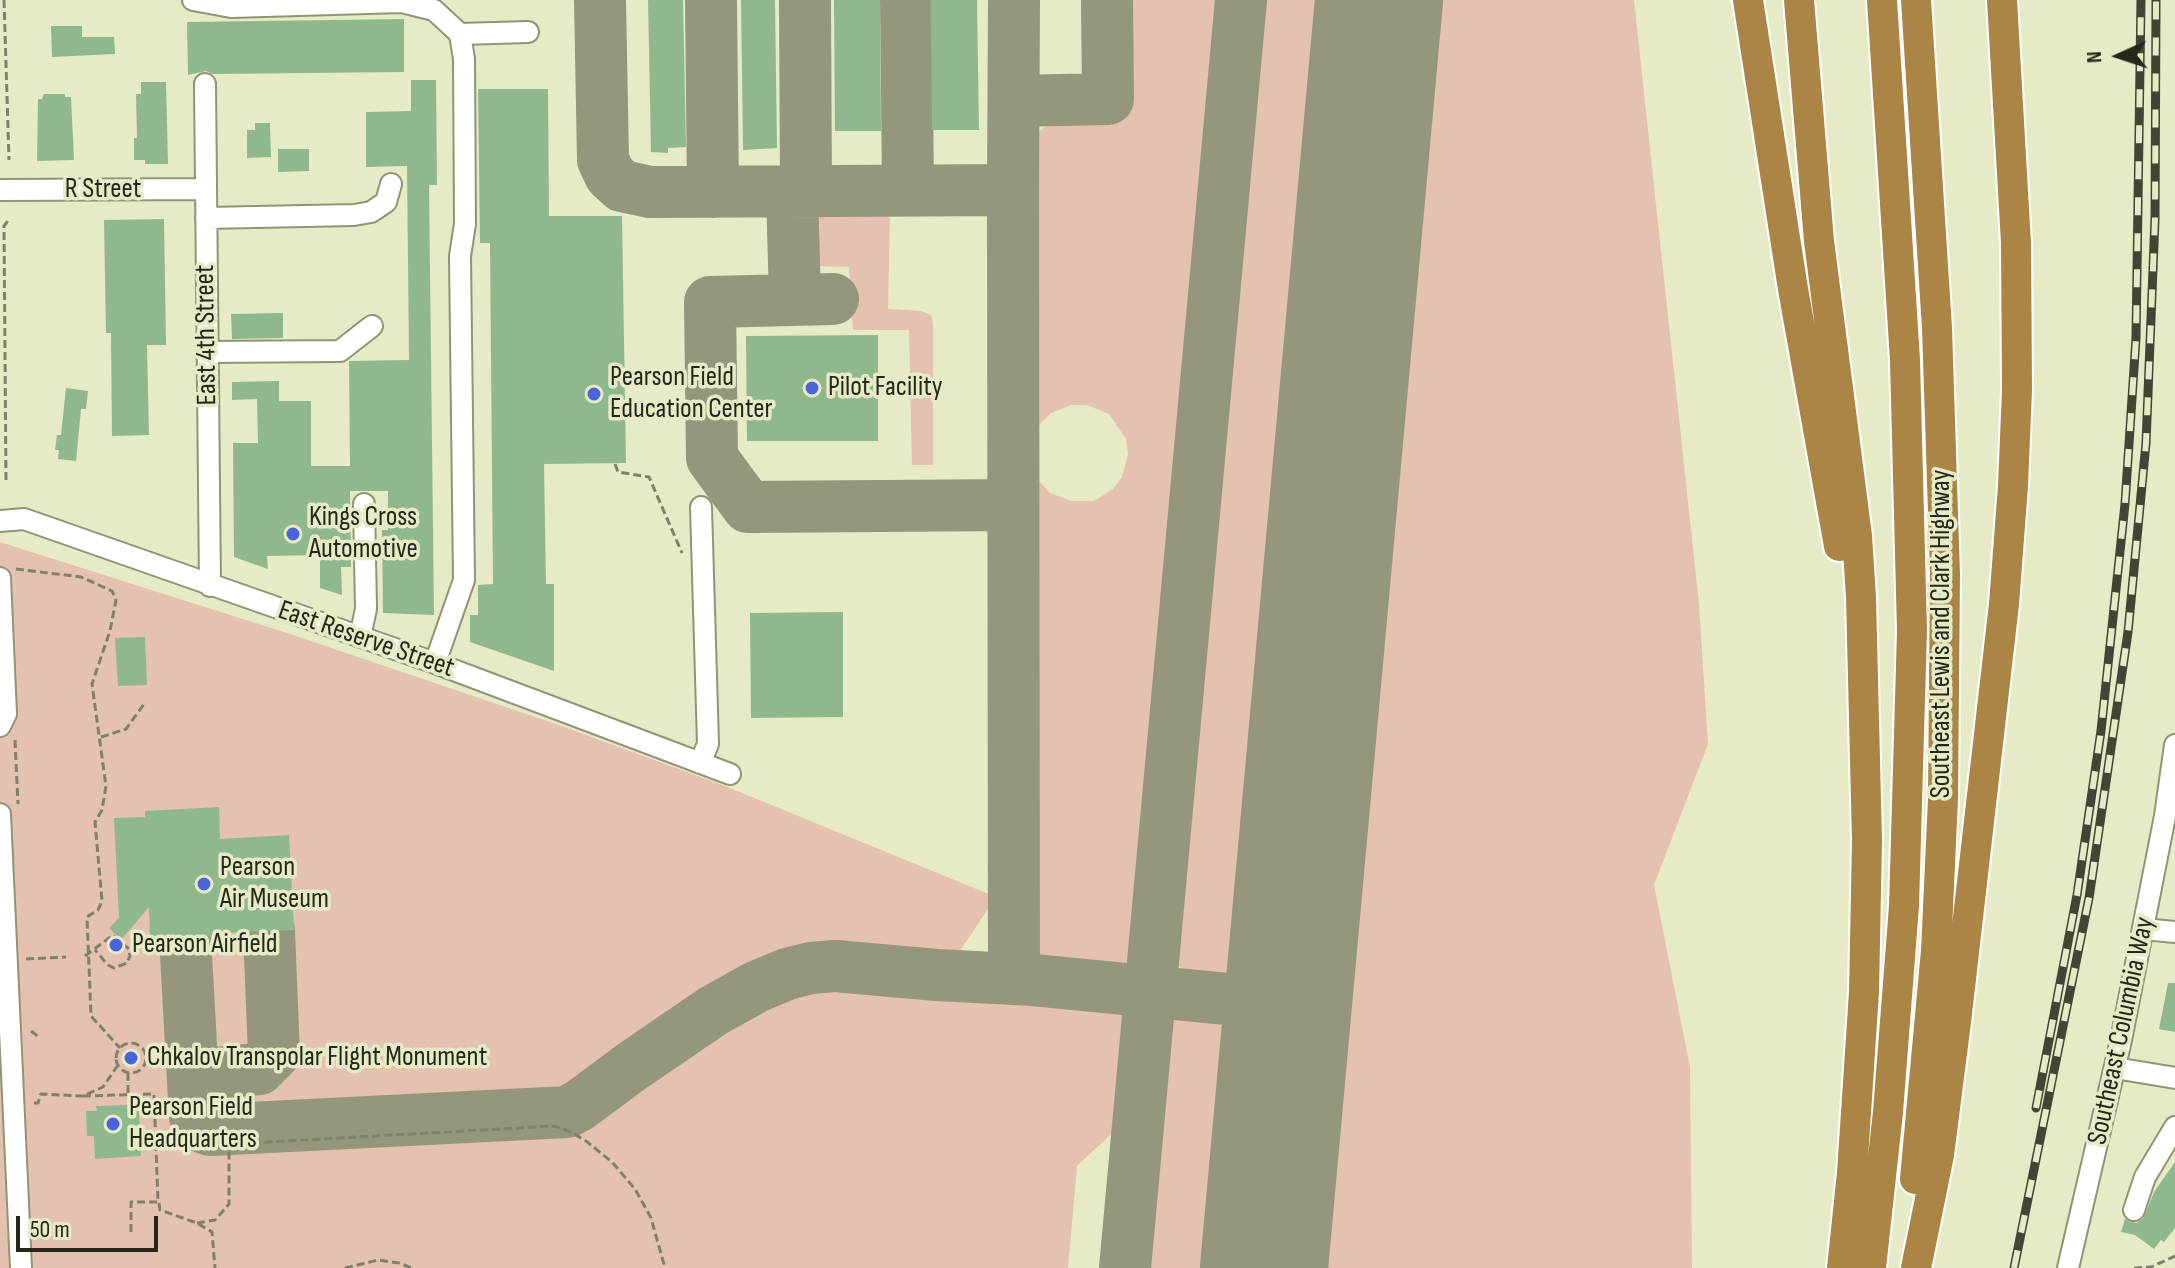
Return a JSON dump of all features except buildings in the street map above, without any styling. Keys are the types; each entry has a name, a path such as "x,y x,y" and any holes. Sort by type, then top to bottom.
{"highway":[{"path":"1748,0 1793,289 1848,598 1865,748"},
{"path":"1799,0 1819,241 1857,536 1861,597 1867,841 1864,992 1852,1173 1842,1268"},
{"name":"Southeast Lewis and Clark Highway","path":"1871,1268 1900,976 1908,837 1912,659 1907,399 1882,0"},
{"name":"Southeast Lewis and Clark Highway","path":"1905,1268 1936,951 1943,799 1945,589 1937,328 1916,0"},
{"path":"1916,1268 1939,1155 2009,545 2017,390 2017,257 2002,0"}],"street":[{"path":"193,0 231,7 402,2 434,10 460,34 465,74 465,224 460,256 464,580 435,663"},
{"path":"460,34 528,32"},
{"name":"East 4th Street","path":"205,84 210,586"},
{"path":"206,218 371,212 386,202 391,184"},
{"name":"R Street","path":"0,190 206,189"},
{"path":"208,352 340,351 372,326"},
{"path":"360,637 366,609 364,504"},
{"path":"700,763 708,744 701,507"},
{"name":"East Reserve Street","path":"0,521 24,519 435,663 730,774"},
{"path":"0,726 6,714 4,573"},
{"name":"Southeast Columbia Way","path":"2068,1268 2144,929 2175,745"},
{"path":"0,814 21,1268"},
{"path":"2144,929 2175,932"},
{"path":"2115,1068 2175,1078"},
{"path":"2134,1210 2145,1177 2175,1127"}],"path":[{"path":"4,0 9,160"},
{"path":"6,480 4,226 10,218"},
{"path":"615,464 618,472 649,477 682,553 683,569 703,568"},
{"path":"4,573 81,577 112,591 116,600 115,614 92,684 106,786 102,810 95,822 102,901 98,910 87,917 87,956 91,1016 120,1048"},
{"path":"101,737 126,729 144,704"},
{"path":"87,956 113,935 129,949 130,956 127,963 114,968 95,950"},
{"path":"26,959 66,957"},
{"path":"131,1043 146,1053 140,1071 128,1073 118,1065 116,1059 120,1048 131,1043"},
{"path":"83,1096 103,1087 118,1065"},
{"path":"128,1073 128,1094"},
{"path":"14,1104 38,1103 41,1094 154,1094 160,1210 197,1223 212,1232 215,1268"},
{"path":"197,1223 215,1220 229,1204 229,1151 233,1144 554,1126 571,1132 599,1151 635,1189 651,1218 665,1268"},
{"path":"131,1232 131,1202 158,1202"},
{"path":"2134,1268 2151,1267 2175,1256"},
{"path":"345,1268 378,1260 412,1268"}],"shaded area":[{"path":"1123,0 1227,0 1140,957 1132,971 1117,976 1044,969 1029,961 1025,945 1028,168 1034,140 1052,121 1075,115 1123,115","holes":["1071,405 1087,405 1109,414 1126,439 1128,454 1122,477 1113,489 1094,501 1071,501 1050,493 1039,481 1033,468 1034,437 1040,424 1051,413"]},
{"path":"1254,0 1354,0 1267,953 1243,974 1231,980 1208,983 1192,978 1175,963 1169,933"},
{"path":"1407,0 1634,0 1699,604 1708,744 1654,885 1690,1067 1692,1268 1290,1268"},
{"path":"820,210 890,210 888,309 921,311 931,315 933,324 933,465 912,465 909,330 853,330 849,267 817,266 808,260 805,250 805,223 811,214"},
{"path":"0,542 290,634 559,725 725,786 996,897 934,990 1132,1010 1134,1016 1125,1121 1077,1166 1068,1268 0,1268"},
{"path":"1189,1008 1215,1009 1228,1019 1257,1058 1238,1268 1138,1268 1161,1035 1176,1015"}],"taxiway":[{"path":"600,0 603,160 610,175 622,186 650,192 1013,190 1014,0"},
{"path":"711,0 713,192"},
{"path":"805,0 806,191"},
{"path":"906,0 908,190"},
{"path":"1014,101 1108,99 1107,0"},
{"path":"1125,1268 1241,0"},
{"path":"1013,190 1014,979"},
{"path":"792,191 795,300"},
{"path":"833,299 710,302 712,458 748,507 1013,505"},
{"path":"194,1101 196,1092 207,1078 217,1073 259,1069 274,1054 269,931"},
{"path":"185,937 195,1117 202,1127 210,1130 567,1112 713,1011 756,987 811,968 835,966 1033,980 1288,1005"}],"runway":[{"path":"1264,1268 1379,0"}],"railway":[{"path":"2036,1108 2077,895 2101,731 2125,504 2136,338 2141,0"},
{"path":"2014,1268 2089,898 2128,632 2146,443 2155,219 2156,0"}],"place":[{"name":"Pilot Facility","path":"812,388"},
{"name":"Pearson Field Education Center","path":"594,394"},
{"name":"Kings Cross Automotive","path":"293,534"},
{"name":"Pearson Air Museum","path":"204,884"},
{"name":"Pearson Airfield","path":"116,945"},
{"name":"Chkalov Transpolar Flight Monument","path":"131,1058"},
{"name":"Pearson Field Headquarters","path":"113,1124"}]}
